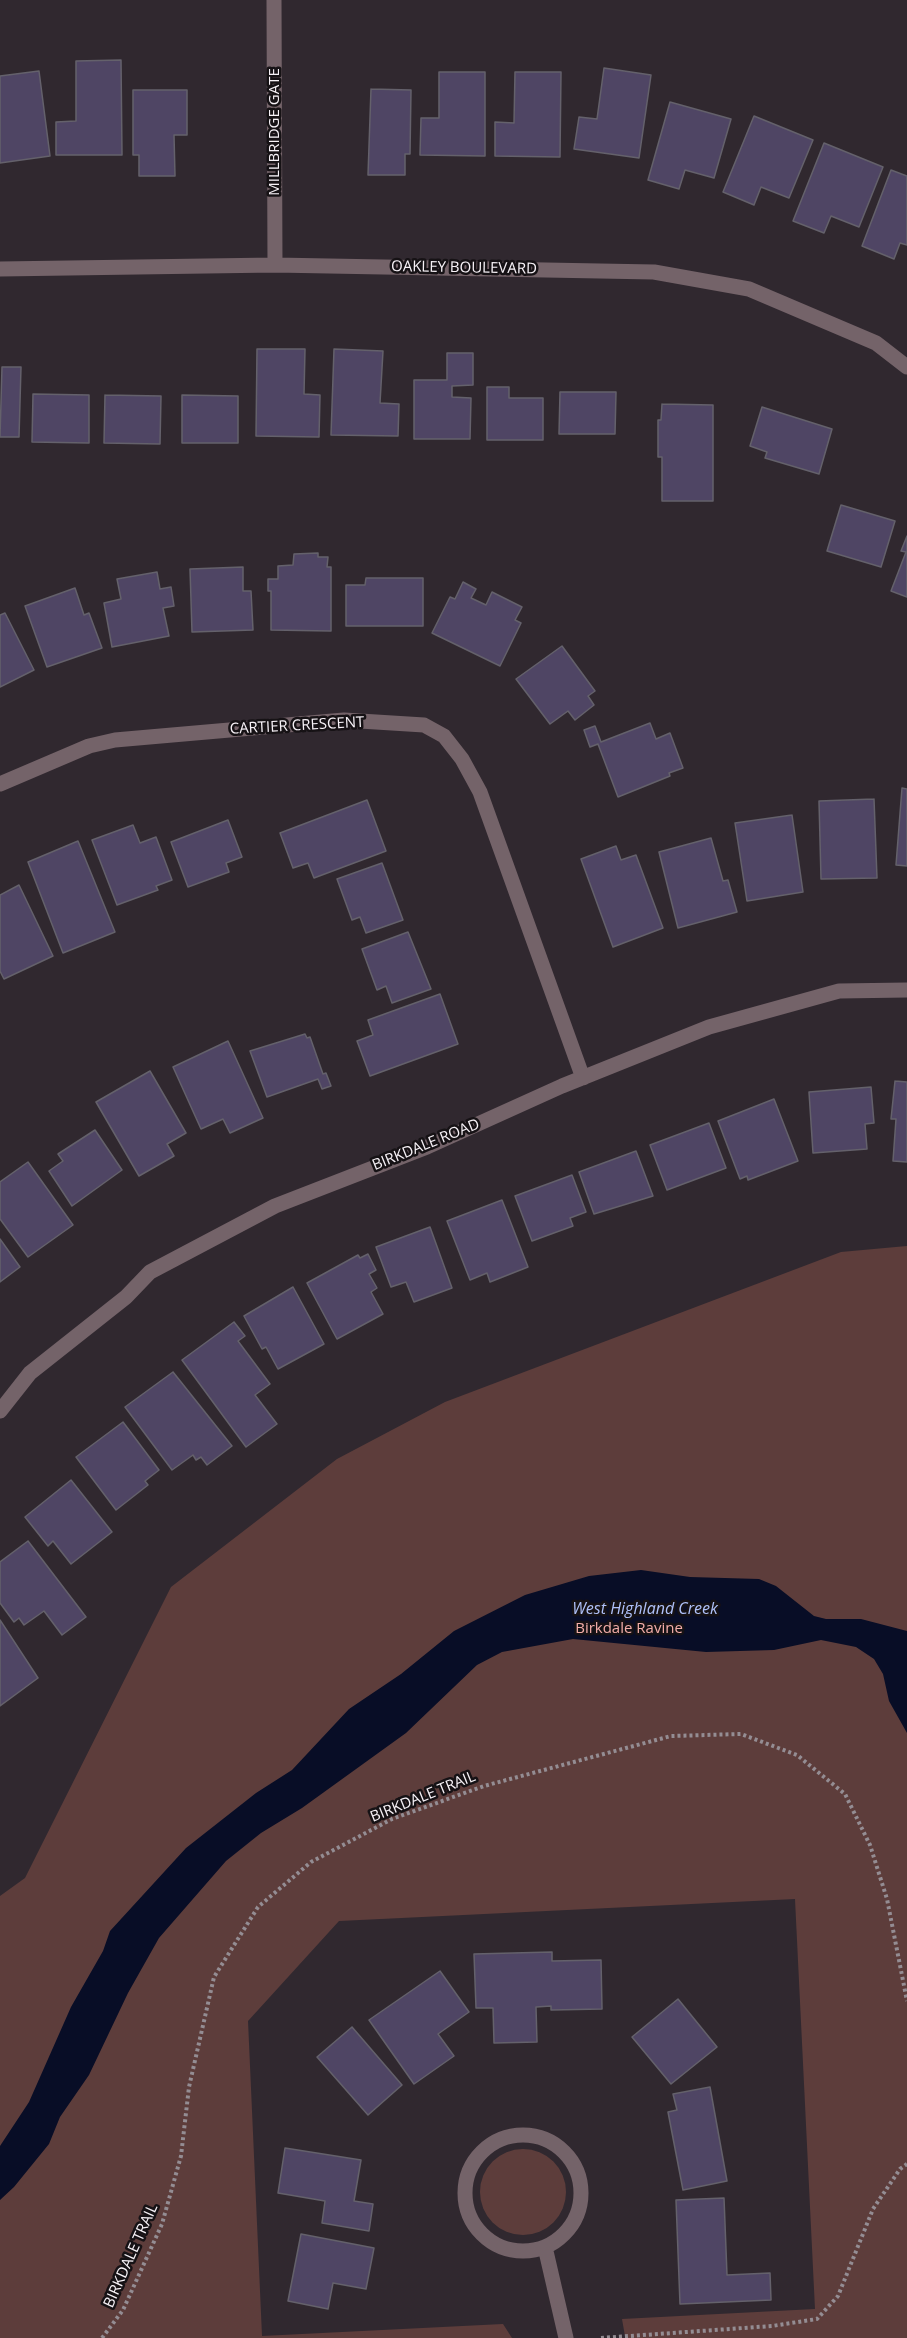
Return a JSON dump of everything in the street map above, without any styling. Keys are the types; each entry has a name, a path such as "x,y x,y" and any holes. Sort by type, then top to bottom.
{"street":[{"name":"MILLBRIDGE GATE","path":"273,0 275,265"},
{"name":"OAKLEY BOULEVARD","path":"0,269 275,265 654,272 749,289 876,343 907,366"},
{"name":"CARTIER CRESCENT","path":"0,784 89,746 115,740 344,720 424,725 444,736 462,759 480,792 584,1078"},
{"name":"BIRKDALE ROAD","path":"0,1411 30,1373 126,1297 150,1272 275,1206 427,1147 584,1078 709,1028 838,992 907,990"},
{"path":"523,2134 546,2138 565,2151 578,2170 582,2193 577,2216 564,2235 545,2247 523,2252 500,2247 481,2234 469,2215 464,2193 469,2170 482,2151 501,2138 523,2134"},
{"path":"545,2247 566,2338"}],"path":[{"name":"BIRKDALE TRAIL","path":"102,2338 123,2310 162,2224 182,2156 189,2087 214,1977 258,1907 311,1862 392,1820 484,1786 671,1736 741,1734 797,1755 845,1794 870,1845 887,1899 907,2001"},
{"path":"601,2338 772,2326 817,2319 838,2296 873,2209 900,2169 907,2164"}],"green space":[{"name":"Birkdale Ravine","path":"907,1246 907,2338 625,2338 622,2319 815,2309 795,1899 339,1921 248,2021 262,2336 503,2324 512,2338 0,2338 0,1896 25,1878 171,1587 337,1459 445,1402 841,1252"},
{"path":"523,2149 547,2156 559,2168 566,2192 559,2216 547,2228 523,2235 499,2228 487,2216 480,2192 487,2168 499,2156"}],"water":[{"name":"West Highland Creek","path":"641,1570 690,1577 759,1579 776,1586 814,1616 826,1619 861,1619 907,1631 907,1733 889,1701 883,1674 874,1659 856,1647 821,1640 774,1650 706,1652 573,1639 502,1652 477,1665 406,1733 302,1808 261,1833 226,1861 159,1938 128,1993 89,2075 60,2117 49,2144 14,2187 0,2200 0,2146 29,2102 71,2007 103,1951 110,1931 186,1848 256,1793 292,1770 349,1709 401,1674 454,1631 525,1595 589,1576"}],"building":[{"path":"121,60 122,155 56,155 56,122 76,121 76,61"},
{"path":"604,68 651,75 639,158 574,149 579,117 597,119"},
{"path":"39,71 50,156 0,163 0,76"},
{"path":"439,72 485,72 485,156 420,155 421,118 439,118"},
{"path":"515,72 561,72 560,157 495,156 495,122 514,123"},
{"path":"371,89 411,90 410,154 405,154 405,175 368,175"},
{"path":"133,90 187,90 187,135 174,135 175,176 139,176 139,155 133,155"},
{"path":"670,102 731,119 714,178 685,170 679,189 648,180"},
{"path":"754,116 813,140 789,198 761,187 754,205 723,192"},
{"path":"824,143 883,167 859,227 831,216 824,233 793,221"},
{"path":"891,170 907,176 907,245 900,243 894,259 862,246"},
{"path":"257,349 305,349 304,394 320,395 319,437 256,436"},
{"path":"334,349 383,351 380,403 399,404 398,436 331,435"},
{"path":"447,353 473,353 473,385 452,386 452,397 471,398 470,439 414,439 414,380 447,380"},
{"path":"2,367 21,367 19,437 0,437"},
{"path":"487,387 509,387 509,398 543,398 543,440 487,440"},
{"path":"560,392 616,392 615,434 559,434"},
{"path":"33,394 89,395 89,443 32,442"},
{"path":"105,395 161,396 160,444 104,443"},
{"path":"182,395 238,396 238,443 182,443"},
{"path":"662,404 713,405 713,501 662,501 662,457 658,457 658,420 661,420"},
{"path":"762,407 832,429 819,474 765,458 767,452 750,446"},
{"path":"841,505 895,521 881,567 827,551"},
{"path":"907,536 907,597 891,591 906,552 901,551"},
{"path":"318,553 318,557 328,557 327,567 331,567 331,631 271,630 271,591 268,591 268,579 278,579 278,566 293,565 294,554"},
{"path":"243,567 243,591 251,591 253,630 192,632 190,569"},
{"path":"157,572 160,589 171,587 174,606 163,608 169,636 112,647 104,603 121,599 117,579"},
{"path":"366,578 423,578 423,626 346,626 346,585 365,585"},
{"path":"463,582 476,589 471,598 486,605 492,592 522,607 515,620 521,623 500,666 432,633 450,597 455,599"},
{"path":"75,588 84,615 89,613 102,648 47,667 25,606"},
{"path":"5,613 34,670 0,687 0,615"},
{"path":"562,646 595,691 588,696 594,705 575,720 568,711 550,724 516,679"},
{"path":"650,723 656,739 670,733 683,768 669,773 670,776 618,797 598,744 590,747 584,730 595,726 601,742"},
{"path":"902,788 907,789 907,866 896,865"},
{"path":"874,799 877,878 821,879 819,801"},
{"path":"367,800 386,851 314,878 308,863 293,868 280,833"},
{"path":"792,815 803,892 747,901 735,823"},
{"path":"228,820 242,857 226,863 229,872 188,887 171,842"},
{"path":"133,825 140,843 156,837 172,880 156,886 158,890 117,905 92,840"},
{"path":"711,838 723,881 728,880 737,912 678,928 659,852"},
{"path":"78,841 115,932 63,953 28,862"},
{"path":"616,846 621,860 636,855 663,928 613,947 581,859"},
{"path":"382,863 403,920 366,933 360,917 352,920 337,879"},
{"path":"19,885 53,956 4,979 0,971 0,895"},
{"path":"408,932 431,989 392,1003 386,986 377,990 362,949"},
{"path":"440,994 458,1044 370,1076 357,1041 373,1035 368,1020"},
{"path":"305,1034 307,1038 310,1037 323,1074 326,1073 331,1086 322,1089 318,1079 267,1097 250,1051"},
{"path":"228,1041 263,1118 230,1133 223,1119 201,1129 173,1067"},
{"path":"150,1071 186,1133 167,1144 174,1156 139,1176 96,1102"},
{"path":"895,1081 907,1082 907,1162 893,1161 896,1119 891,1119"},
{"path":"871,1087 874,1123 865,1124 867,1149 813,1153 809,1092"},
{"path":"774,1099 798,1161 748,1180 747,1176 740,1179 718,1121"},
{"path":"709,1123 726,1168 667,1190 650,1145"},
{"path":"95,1130 122,1170 72,1206 49,1171 63,1161 58,1154"},
{"path":"636,1151 653,1196 594,1214 579,1172"},
{"path":"28,1162 73,1225 28,1257 0,1219 0,1182"},
{"path":"572,1175 586,1212 570,1218 573,1226 532,1241 515,1196"},
{"path":"502,1200 528,1267 490,1282 487,1273 470,1280 447,1221"},
{"path":"430,1227 452,1288 414,1302 406,1282 391,1287 376,1247"},
{"path":"0,1239 20,1267 0,1282"},
{"path":"368,1254 376,1270 369,1274 377,1288 371,1292 383,1314 337,1339 307,1283 358,1255 360,1258"},
{"path":"293,1287 324,1344 278,1369 266,1347 262,1349 244,1316"},
{"path":"234,1322 245,1336 238,1341 270,1384 255,1395 277,1424 246,1447 182,1360"},
{"path":"173,1372 232,1446 207,1465 201,1457 196,1460 193,1455 172,1470 125,1407"},
{"path":"123,1422 159,1470 145,1481 148,1485 116,1510 76,1457"},
{"path":"71,1480 112,1532 71,1564 53,1541 48,1546 25,1517"},
{"path":"28,1541 86,1617 62,1635 44,1611 24,1625 19,1618 14,1622 0,1603 0,1562"},
{"path":"0,1620 38,1678 0,1706"},
{"path":"552,1952 552,1961 601,1960 602,2009 551,2010 551,2006 536,2007 537,2042 494,2043 493,2008 476,2008 474,1954"},
{"path":"440,1971 469,2012 438,2034 454,2056 414,2084 369,2020"},
{"path":"678,1999 717,2047 671,2084 632,2037"},
{"path":"352,2027 402,2085 368,2115 317,2057"},
{"path":"710,2087 727,2181 683,2190 668,2112 677,2110 673,2094"},
{"path":"285,2148 361,2160 354,2201 373,2204 369,2231 322,2223 325,2201 278,2193"},
{"path":"724,2198 727,2275 770,2273 771,2300 680,2304 676,2200"},
{"path":"301,2234 374,2248 366,2289 333,2283 328,2309 288,2301"}]}
